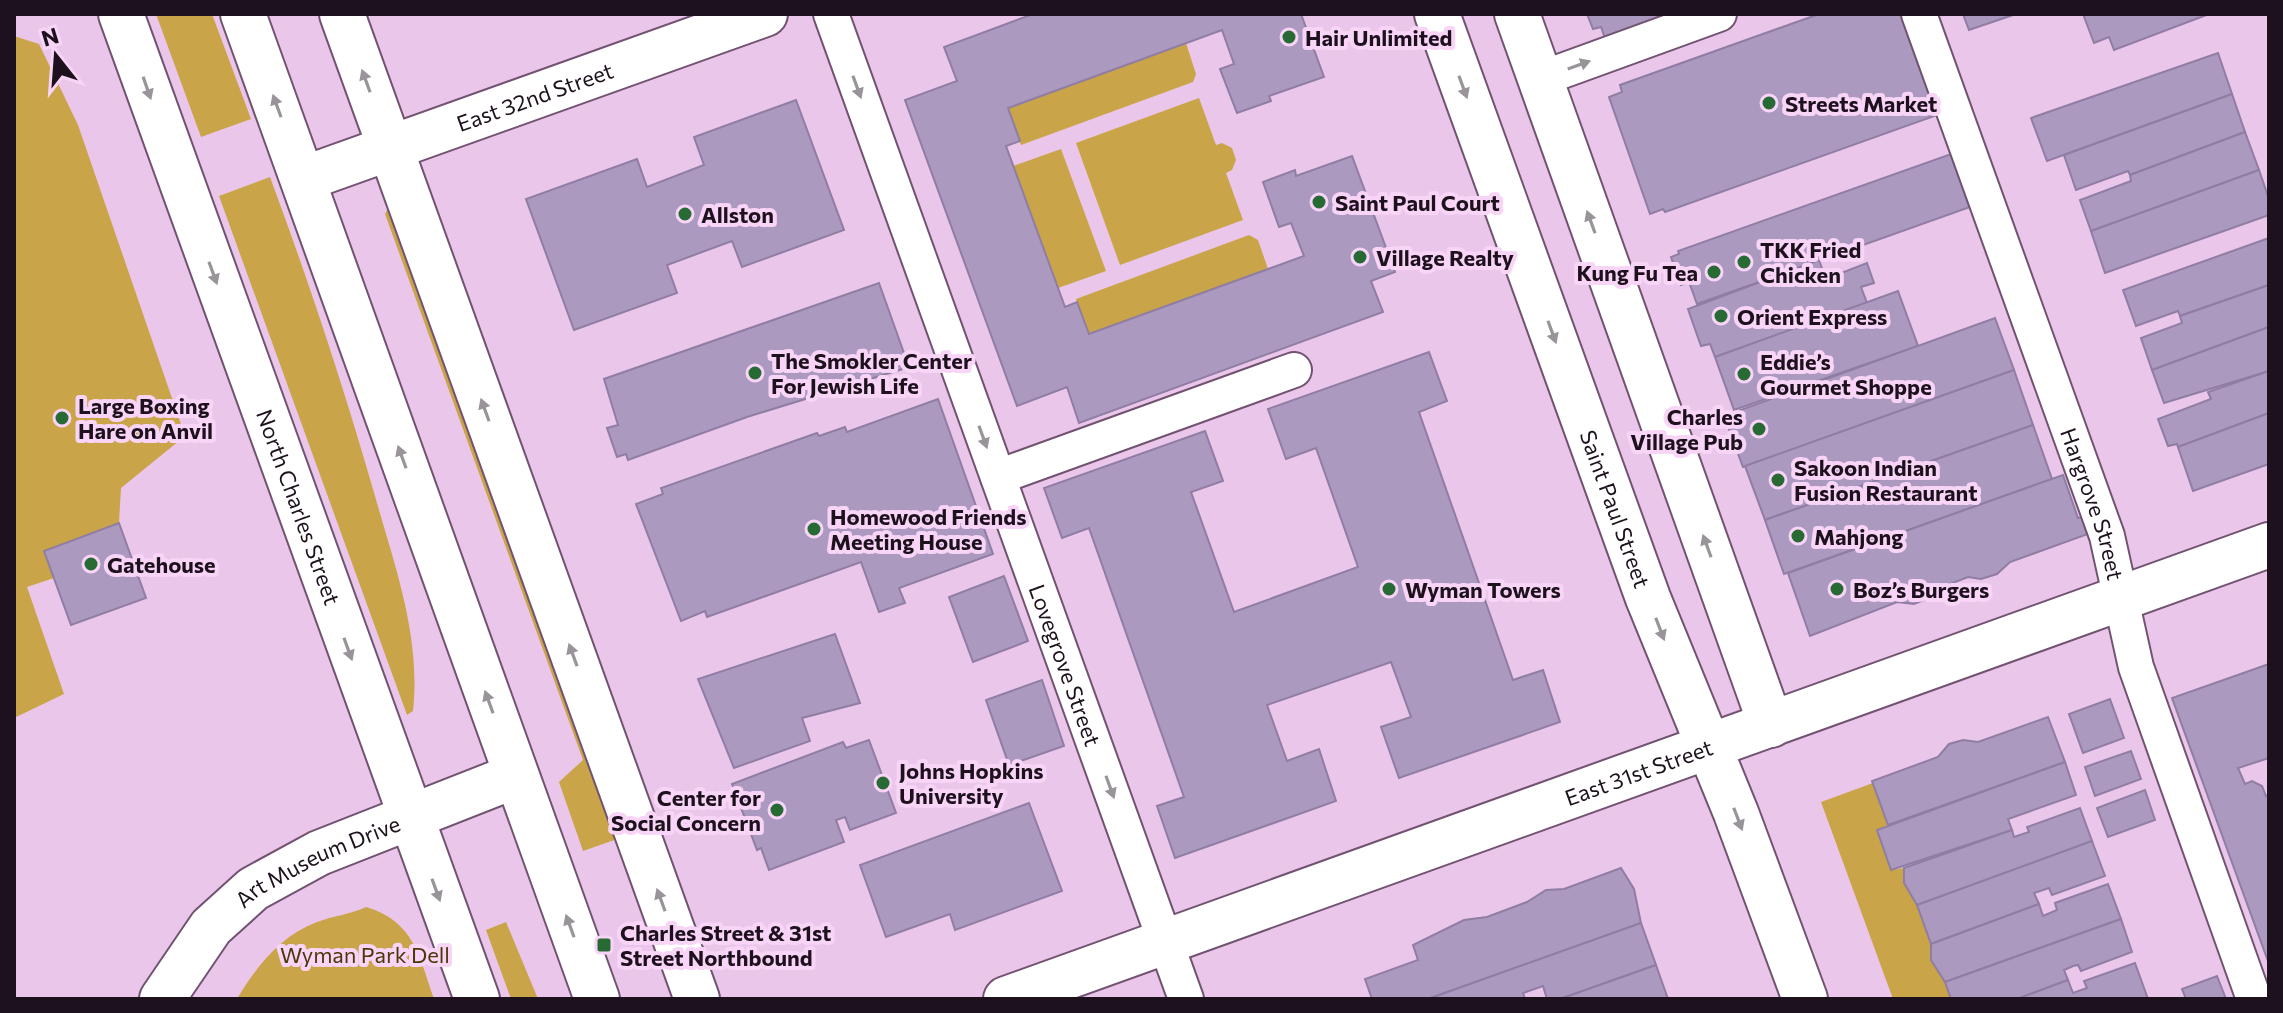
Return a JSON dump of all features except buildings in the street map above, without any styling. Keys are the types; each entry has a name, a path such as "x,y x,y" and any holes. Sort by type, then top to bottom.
{"street":[{"name":"North Charles Street","path":"121,14 477,999"},
{"path":"243,14 597,999"},
{"path":"342,14 697,999"},
{"name":"East 32nd Street","path":"303,179 765,14"},
{"name":"Saint Paul Street","path":"1437,14 1648,598 1709,746 1805,999"},
{"path":"1517,14 1771,725"},
{"name":"East 31st Street","path":"1006,999 2269,545"},
{"name":"Art Museum Drive","path":"162,999 211,927 253,889 319,853 515,776"}],"lane":[{"name":"Lovegrove Street","path":"831,14 1186,999"},
{"path":"1540,79 1719,14"},
{"name":"Hargrove Street","path":"1919,14 2107,536 2136,667 2254,999"},
{"path":"998,477 1294,370"}],"green space":[{"path":"156,14 212,14 251,119 201,137"},
{"path":"14,36 39,44 78,125 185,436 121,488 119,523 54,578 27,587 64,694 14,718"},
{"path":"1186,43 1196,74 1193,82 1021,145 1008,108"},
{"path":"1199,98 1216,145 1222,143 1232,148 1236,160 1232,170 1226,173 1243,220 1120,265 1076,143"},
{"path":"1061,149 1106,271 1058,288 1013,166"},
{"path":"270,177 338,375 398,575 413,656 413,711 407,715 219,196"},
{"path":"389,206 623,837 583,851 559,782 583,760 385,214"},
{"path":"1249,235 1258,240 1268,269 1089,334 1076,299"},
{"path":"1873,783 1888,825 1877,830 1889,865 1892,870 1904,868 1904,883 1913,894 1931,945 1931,960 1941,971 1951,999 1893,999 1821,802"},
{"name":"Wyman Park Dell","path":"366,907 395,921 405,931 419,955 434,999 237,999 261,964 292,935 317,922"},
{"path":"506,922 538,999 511,999 486,930"}],"place":[{"name":"Hair Unlimited","path":"1289,37"},
{"name":"Streets Market","path":"1769,103"},
{"name":"Saint Paul Court","path":"1319,202"},
{"name":"Allston","path":"685,214"},
{"name":"Village Realty","path":"1360,257"},
{"name":"TKK Fried Chicken","path":"1744,262"},
{"name":"Kung Fu Tea","path":"1714,272"},
{"name":"Orient Express","path":"1721,316"},
{"name":"The Smokler Center For Jewish Life","path":"755,373"},
{"name":"Eddie’s Gourmet Shoppe","path":"1744,374"},
{"name":"Large Boxing Hare on Anvil","path":"62,418"},
{"name":"Charles Village Pub","path":"1759,429"},
{"name":"Sakoon Indian Fusion Restaurant","path":"1778,480"},
{"name":"Homewood Friends Meeting House","path":"814,529"},
{"name":"Mahjong","path":"1798,536"},
{"name":"Gatehouse","path":"91,564"},
{"name":"Wyman Towers","path":"1389,589"},
{"name":"Boz’s Burgers","path":"1837,589"},
{"name":"Johns Hopkins University","path":"883,783"},
{"name":"Center for Social Concern","path":"777,810"},
{"name":"Charles Street & 31st Street Northbound","path":"604,945"}]}
